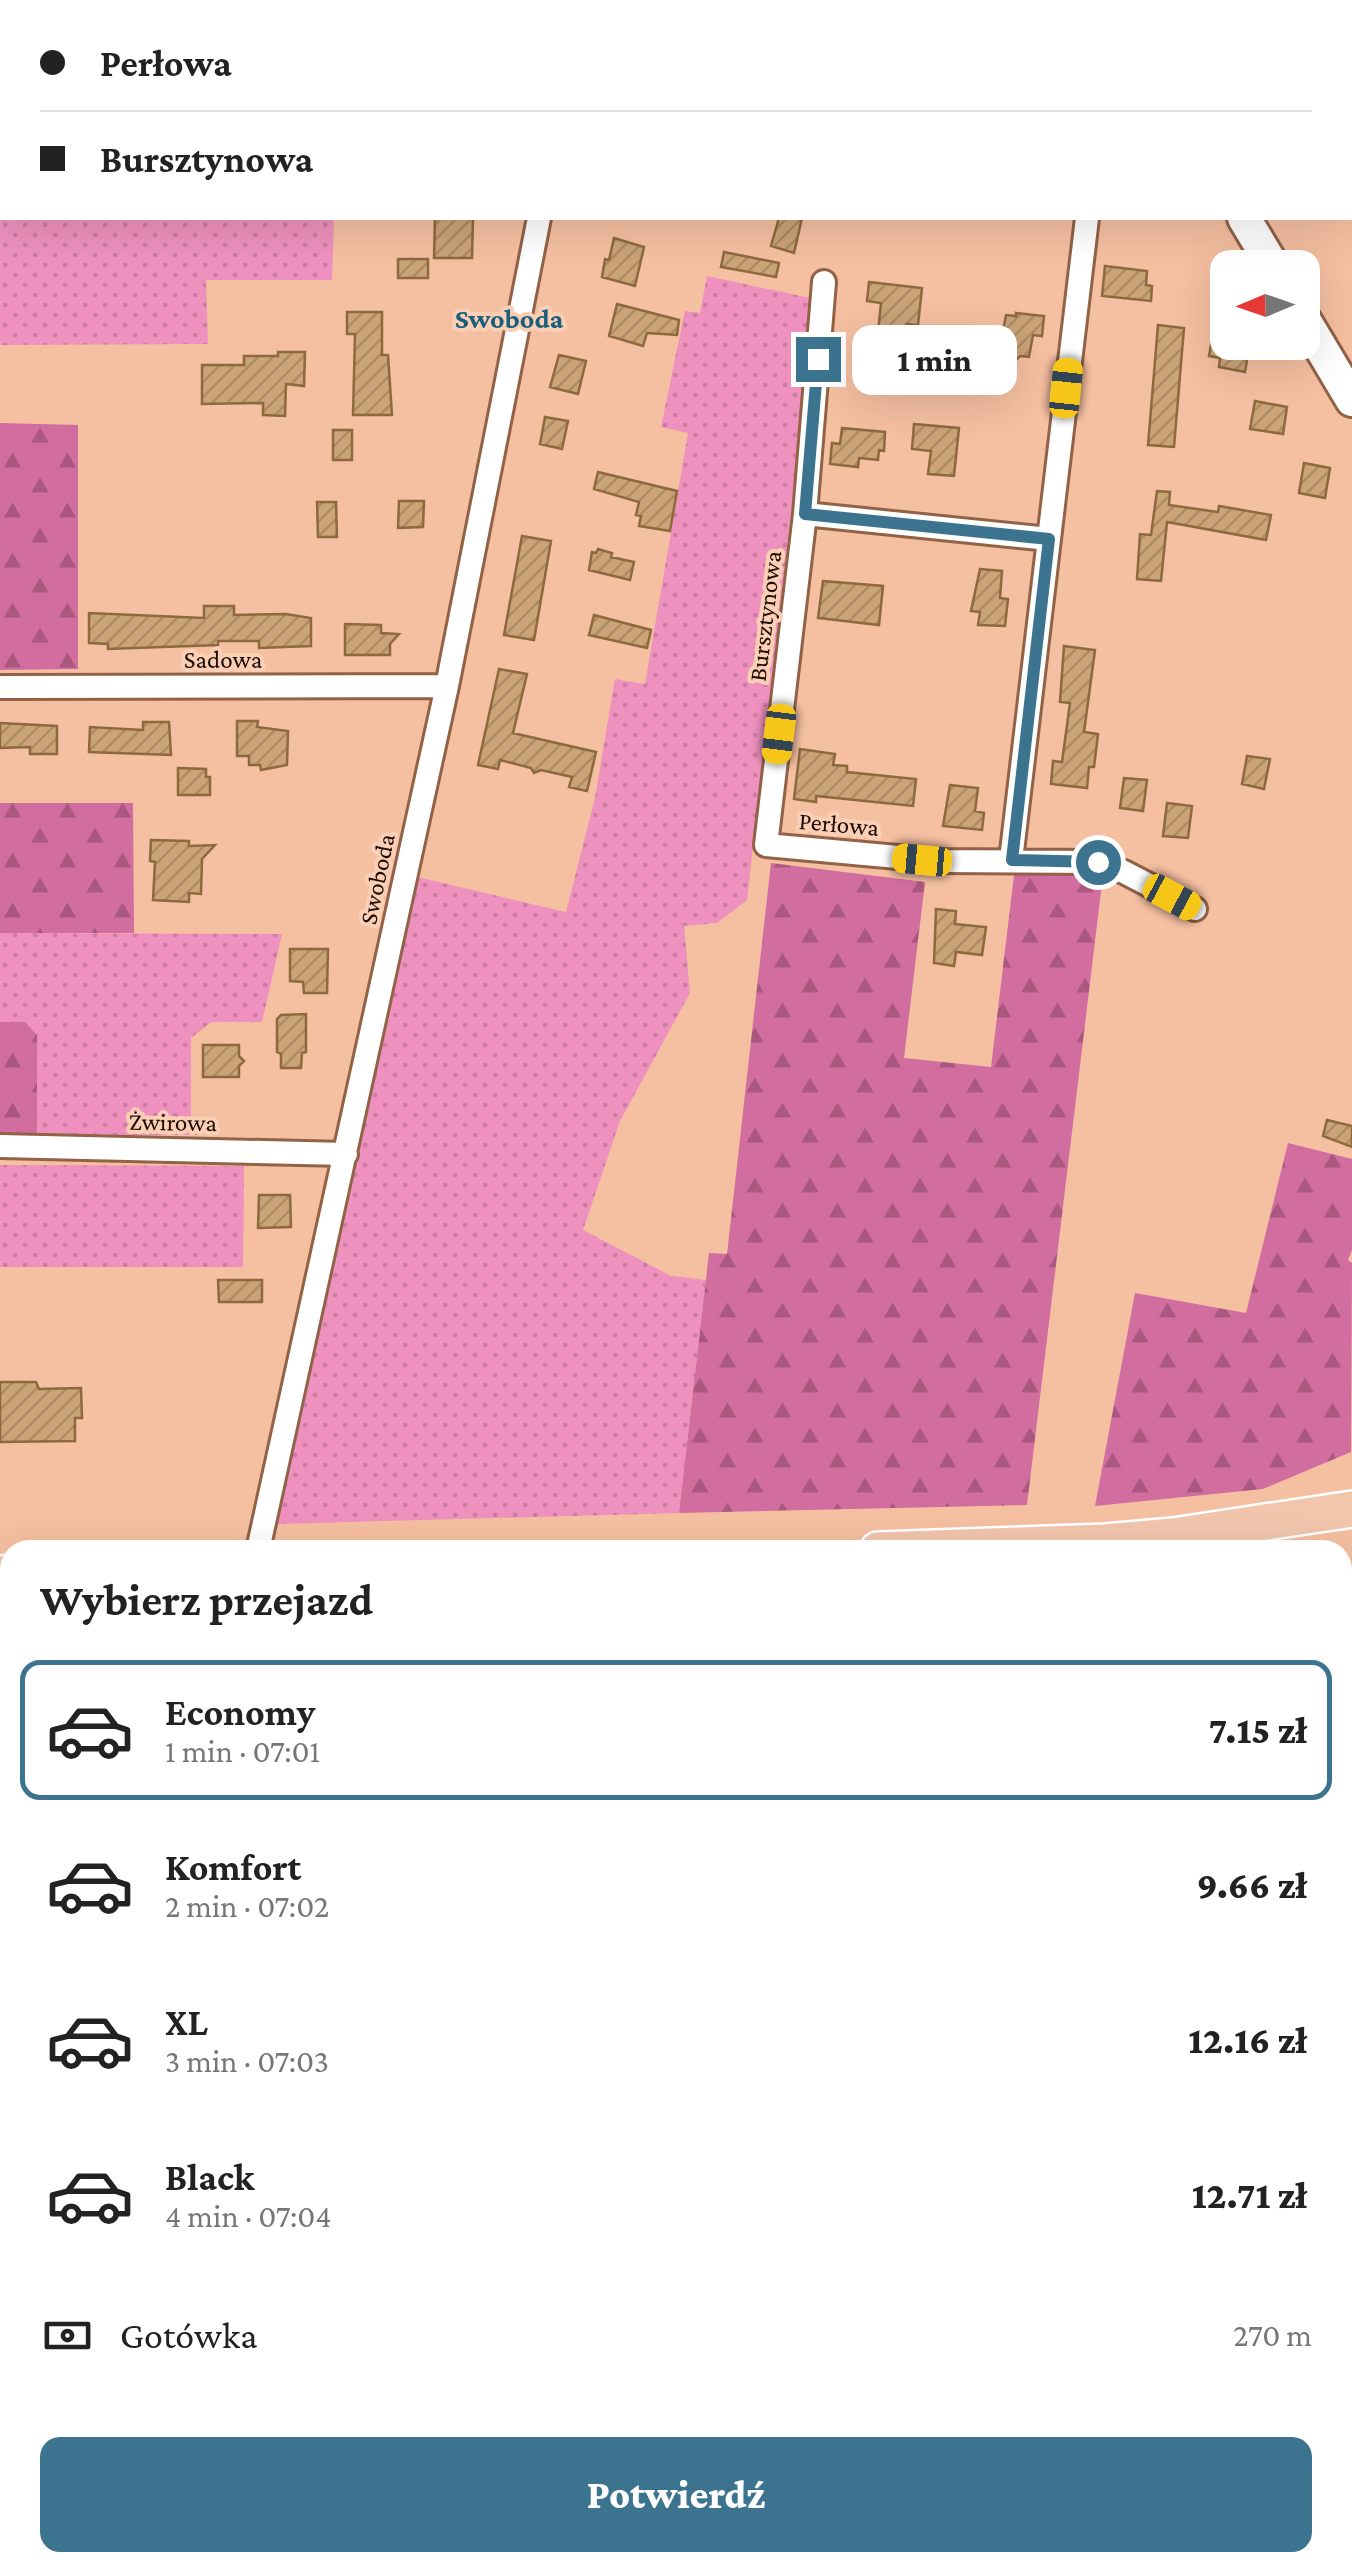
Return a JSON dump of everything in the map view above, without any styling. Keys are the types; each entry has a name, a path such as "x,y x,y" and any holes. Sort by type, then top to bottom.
{"main road":[{"path":"1245,220 1263,250"},
{"path":"1320,346 1352,400"},
{"path":"1127,1540 1352,1509"}],"street":[{"name":"Swoboda","path":"260,1540 446,686 539,220"},
{"path":"1012,860 1088,220"},
{"name":"Bursztynowa","path":"766,845 805,514 824,282"},
{"path":"805,514 1049,539"},
{"name":"Sadowa","path":"0,687 446,686"},
{"name":"Perłowa","path":"766,845 942,861 1098,862 1196,910"},
{"name":"Żwirowa","path":"0,1146 346,1154"}],"shaded area":[{"path":"0,220 334,220 332,280 206,280 208,344 0,345"},
{"path":"707,276 815,299 747,900 717,923 684,926 690,993 620,1121 583,1230 671,1276 706,1280 679,1513 277,1524 417,877 566,912 595,798 615,679 645,684 688,433 661,427 685,311 700,313"},
{"path":"0,933 282,934 262,1022 211,1022 191,1038 191,1125 201,1135 37,1135 37,1035 25,1022 0,1022"},
{"path":"0,1165 244,1166 243,1267 0,1267"}],"green space":[{"path":"0,423 78,425 78,669 0,670"},
{"path":"0,803 133,803 134,933 0,933"},
{"path":"771,863 925,882 904,1058 991,1067 1014,875 1103,875 1027,1505 679,1513 709,1253 727,1254"},
{"path":"0,1022 25,1022 37,1035 37,1135 0,1135"},
{"path":"1288,1143 1352,1159 1352,1250 1348,1260 1352,1263 1351,1452 1263,1489 1095,1506 1135,1293 1246,1313"}],"building":[{"path":"435,220 473,220 472,258 434,258"},
{"path":"778,220 802,220 794,253 771,246"},
{"path":"614,238 644,247 635,286 602,277"},
{"path":"724,252 779,263 776,277 721,267"},
{"path":"398,259 428,259 428,278 398,278"},
{"path":"1105,266 1147,271 1151,301 1102,296"},
{"path":"869,282 922,288 918,325 907,324 906,335 878,332 881,303 867,301"},
{"path":"617,304 679,320 677,335 647,333 643,346 609,336"},
{"path":"347,312 382,312 382,355 388,355 392,415 353,415 355,334 347,334"},
{"path":"1006,315 1044,316 1042,336 1033,335 1029,357 1016,360 1002,354 1001,342"},
{"path":"1158,325 1184,328 1174,447 1148,445"},
{"path":"278,352 305,352 304,386 286,384 285,416 263,415 263,403 202,404 202,365 244,365 244,356 278,356"},
{"path":"559,355 586,361 578,394 550,387"},
{"path":"1220,360 1247,360 1245,372 1219,367"},
{"path":"1255,401 1287,407 1283,434 1250,429"},
{"path":"545,417 568,421 562,449 540,444"},
{"path":"914,424 959,428 954,476 928,474 931,451 912,449"},
{"path":"842,428 885,432 884,451 879,450 878,460 859,458 858,467 830,464 832,443 840,444"},
{"path":"333,430 352,430 352,460 333,460"},
{"path":"1304,463 1330,468 1325,498 1299,493"},
{"path":"598,472 677,491 670,531 639,526 639,502 594,489"},
{"path":"1157,491 1170,492 1169,505 1218,512 1219,506 1271,515 1266,540 1167,522 1161,581 1137,579 1140,534 1151,535"},
{"path":"399,501 424,501 423,527 398,528"},
{"path":"317,502 336,502 337,537 318,537"},
{"path":"522,536 551,541 534,640 504,635"},
{"path":"598,549 612,553 611,557 634,562 630,580 589,570 592,552"},
{"path":"980,569 1002,571 1000,598 1008,599 1005,626 978,625 980,612 971,611"},
{"path":"823,581 883,586 879,625 818,618"},
{"path":"204,606 234,606 234,615 286,614 311,618 311,646 259,648 259,641 218,641 218,645 108,649 108,644 89,643 89,613 204,618"},
{"path":"594,615 651,630 647,648 589,635"},
{"path":"345,624 381,625 381,633 399,634 390,644 390,655 345,655"},
{"path":"1064,646 1095,650 1084,732 1098,734 1087,788 1051,784 1053,761 1062,762 1070,703 1060,702"},
{"path":"499,669 527,674 513,733 596,752 587,791 569,787 572,777 541,770 534,773 531,768 500,760 498,769 478,765"},
{"path":"237,721 258,721 257,727 288,731 287,765 261,770 260,765 249,765 249,756 237,756"},
{"path":"143,722 169,722 171,755 89,752 90,727 143,730"},
{"path":"0,723 57,726 57,754 30,754 30,747 0,748"},
{"path":"800,749 835,754 833,765 847,766 847,772 916,779 913,806 816,796 816,802 794,799"},
{"path":"1247,756 1270,759 1264,789 1242,784"},
{"path":"178,768 206,769 210,795 178,795"},
{"path":"1124,778 1147,780 1143,811 1120,808"},
{"path":"950,785 978,788 975,811 984,813 982,830 943,826"},
{"path":"1167,803 1192,806 1188,838 1163,836"},
{"path":"151,840 189,841 189,846 215,845 202,859 201,894 189,893 189,902 153,900 155,862 150,861"},
{"path":"936,909 956,911 955,924 986,927 982,955 956,952 954,966 934,963"},
{"path":"290,949 328,949 327,993 304,993 303,982 290,981"},
{"path":"306,1014 306,1052 302,1053 301,1068 281,1068 277,1019 281,1015"},
{"path":"203,1045 239,1045 239,1056 244,1061 239,1066 239,1077 203,1077"},
{"path":"1327,1120 1352,1126 1352,1147 1323,1136"},
{"path":"259,1195 290,1195 291,1227 258,1228"},
{"path":"218,1280 262,1280 262,1302 219,1302"},
{"path":"0,1382 36,1382 39,1389 81,1388 82,1418 75,1418 75,1441 0,1442"}],"district":[{"name":"Swoboda","path":"509,318"}],"route":[{"path":"818,359 805,514 1049,539 1012,860 1098,862"}]}
